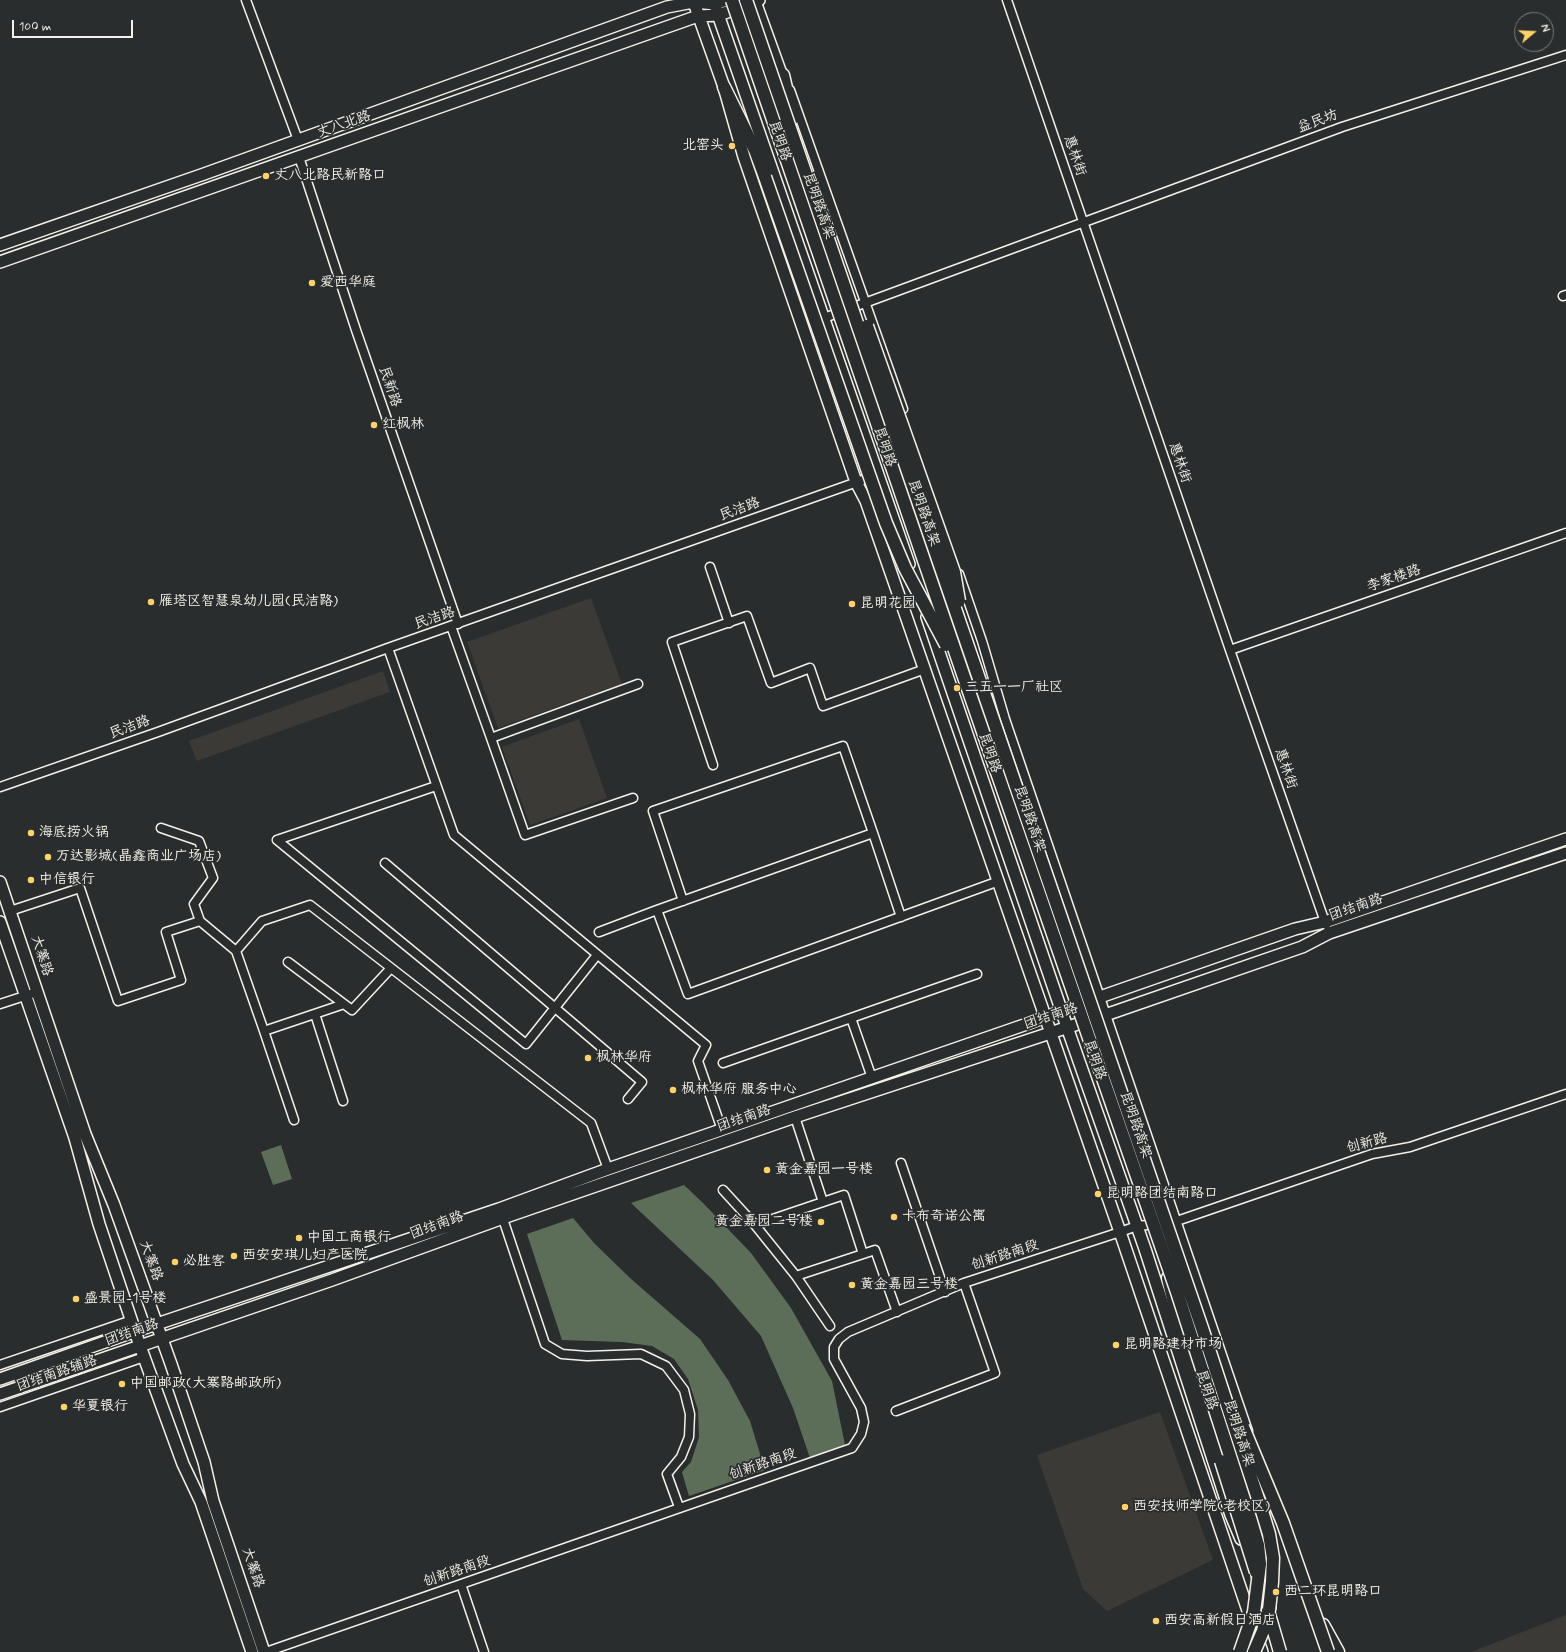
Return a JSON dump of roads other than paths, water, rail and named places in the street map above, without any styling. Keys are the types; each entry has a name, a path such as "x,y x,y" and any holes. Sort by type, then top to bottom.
{"highway":[{"name":"昆明路高架","path":"732,0 1160,1244 1250,1518 1258,1545 1260,1564 1256,1602 1249,1629 1240,1652"},
{"name":"昆明路高架","path":"754,0 968,643 1202,1328 1269,1534 1273,1558 1268,1610 1263,1631 1254,1652"},
{"path":"783,76 793,118 830,227 857,298 954,572 968,643"},
{"path":"724,86 755,150 886,523 905,568 965,680"},
{"path":"1160,1244 1188,1362 1274,1627 1280,1652"},
{"path":"1202,1328 1224,1373 1246,1436 1283,1523 1327,1652"},
{"path":"1311,1602 1338,1652"}],"main road":[{"path":"714,2 726,0"},
{"name":"丈八北路","path":"0,262 698,16 719,15 754,0"},
{"name":"丈八北路","path":"0,245 668,7 693,1 714,2"},
{"path":"693,1 724,86 744,157 856,482 866,501 999,881 1120,1232 1262,1652"},
{"name":"昆明路","path":"714,2 878,475 1061,1011 1137,1226 1231,1515 1266,1595 1285,1652"},
{"name":"团结南路","path":"0,1394 332,1280 608,1169 1046,1018 1100,997 1295,929 1325,922 1566,839"},
{"name":"团结南路","path":"0,1378 157,1324 796,1118 1106,1015 1302,947 1329,933 1566,853"},
{"name":"大寨路","path":"0,882 85,1134 114,1205 157,1324 204,1462 213,1501 265,1652"},
{"name":"大寨路","path":"0,922 75,1138 99,1224 140,1346 183,1464 201,1502 252,1652"}],"street":[{"path":"246,0 298,140"},
{"name":"昆明路","path":"754,0 783,76 794,98 866,303 979,634 1000,702 1176,1223 1272,1500 1327,1652"},
{"name":"惠林街","path":"1007,0 1230,650 1329,933"},
{"name":"益民坊","path":"824,318 1083,224 1342,127 1566,55"},
{"name":"民新路","path":"299,157 455,625 491,738 525,835 633,798"},
{"name":"民洁路","path":"0,787 878,475"},
{"name":"李家楼路","path":"1230,650 1566,533"},
{"path":"710,567 729,623"},
{"path":"713,765 672,642 747,616 771,682 810,668 823,706 925,669"},
{"path":"388,648 454,835 706,1045 698,1061 722,1130"},
{"path":"491,738 638,684"},
{"path":"683,901 652,811 843,746 901,917"},
{"path":"436,786 277,840 526,1044 597,955"},
{"path":"160,828 199,841 213,878 194,904 200,921 236,951 294,1120"},
{"path":"599,932 873,833"},
{"path":"385,863 554,1009 642,1082 628,1099"},
{"path":"657,910 688,994 999,881"},
{"path":"10,912 80,888 118,1001 181,980 166,932 200,921"},
{"path":"236,951 262,921 310,905 591,1123 608,1169"},
{"path":"288,962 352,1010 391,968"},
{"path":"723,1063 977,974"},
{"path":"0,1004 37,992"},
{"path":"264,1031 344,1004"},
{"path":"315,1014 343,1101"},
{"path":"851,1018 872,1078"},
{"name":"创新路","path":"1137,1226 1176,1223 1372,1154 1410,1147 1566,1094"},
{"path":"796,1118 823,1202"},
{"path":"901,1163 945,1292"},
{"path":"723,1190 755,1225 796,1276 830,1326"},
{"path":"755,1225 844,1195 863,1254"},
{"path":"501,1213 545,1344 562,1354 587,1356 641,1354 666,1366 684,1390 690,1414 689,1436 681,1457 667,1474 679,1507"},
{"name":"创新路南段","path":"265,1652 852,1448 861,1434 864,1422 861,1408 834,1359 834,1347 839,1339 848,1332 964,1283 1137,1226"},
{"path":"796,1276 875,1250 897,1312"},
{"path":"896,1411 995,1373 964,1283"},
{"name":"团结南路辅路","path":"0,1365 132,1320"},
{"name":"团结南路辅路","path":"0,1407 144,1357"},
{"path":"1231,1515 1272,1500"},
{"path":"461,1584 484,1652"}],"place":[{"name":"北窑头","path":"732,146"},
{"name":"丈八北路民新路口","path":"266,176"},
{"name":"爱西华庭","path":"312,283"},
{"name":"红枫林","path":"374,425"},
{"name":"雁塔区智慧泉幼儿园(民洁路)","path":"151,602"},
{"name":"昆明花园","path":"852,604"},
{"name":"三五一一厂社区","path":"957,688"},
{"name":"海底捞火锅","path":"31,833"},
{"name":"万达影城(晶鑫商业广场店)","path":"48,857"},
{"name":"中信银行","path":"31,880"},
{"name":"枫林华府","path":"588,1058"},
{"name":"枫林华府 服务中心","path":"673,1090"},
{"name":"黄金嘉园一号楼","path":"767,1170"},
{"name":"昆明路团结南路口","path":"1098,1194"},
{"name":"卡布奇诺公寓","path":"894,1217"},
{"name":"黄金嘉园二号楼","path":"821,1222"},
{"name":"中国工商银行","path":"299,1238"},
{"name":"西安安琪儿妇产医院","path":"234,1256"},
{"name":"必胜客","path":"175,1262"},
{"name":"黄金嘉园三号楼","path":"852,1285"},
{"name":"盛景园-1号楼","path":"76,1299"},
{"name":"昆明路建材市场","path":"1116,1345"},
{"name":"中国邮政(大寨路邮政所)","path":"122,1384"},
{"name":"华夏银行","path":"64,1407"},
{"name":"西安技师学院(老校区)","path":"1125,1507"},
{"name":"西二环昆明路口","path":"1276,1592"},
{"name":"西安高新假日酒店","path":"1156,1621"}]}
